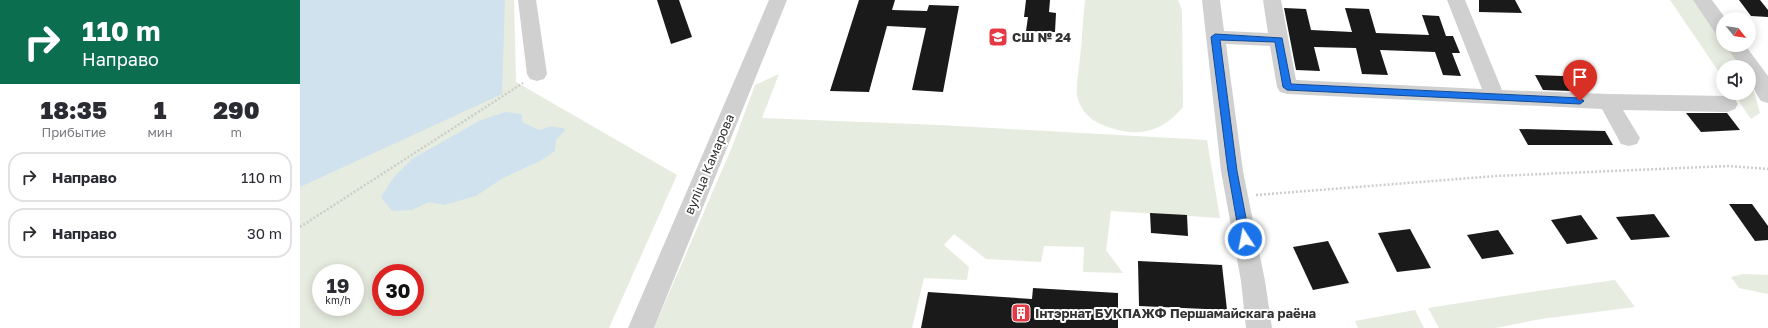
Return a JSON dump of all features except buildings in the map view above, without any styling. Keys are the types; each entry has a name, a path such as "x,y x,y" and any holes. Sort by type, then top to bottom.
{"street":[{"path":"527,0 537,74"},
{"name":"вуліца Камарова","path":"641,328 778,0"},
{"path":"1211,0 1237,197 1253,281 1259,328"},
{"path":"1272,0 1287,87 1608,102 1728,104"},
{"path":"1456,0 1495,97"},
{"path":"1702,0 1716,19"},
{"path":"1215,37 1279,40"},
{"path":"1740,52 1758,76 1768,96"},
{"path":"1608,102 1629,138"}],"path":[{"path":"300,227 537,74"},
{"path":"1237,197 1496,176 1728,166 1768,169"}],"shaded area":[{"path":"300,0 514,0 516,82 677,175 609,328 300,328"},
{"path":"1085,0 1178,0 1182,10 1183,107 1178,113 1160,127 1138,132 1121,131 1104,126 1084,111 1077,95 1077,82"},
{"path":"1670,0 1696,0 1716,27 1716,52 1734,52 1740,60 1716,60 1716,68"},
{"path":"779,74 762,118 940,125 1207,140 1220,218 1111,211 1106,250 1123,273 1083,272 1084,247 1044,246 1041,262 986,259 954,234 944,245 969,267 967,280 924,278 912,328 654,328 732,147 755,85"},
{"path":"1756,98 1760,113 1751,119 1738,100 1756,100"},
{"path":"1743,274 1768,275 1768,294 1739,288 1731,277"},
{"path":"1615,280 1635,307 1541,319 1495,328 1439,328 1428,308 1524,293"},
{"path":"1415,310 1424,328 1358,328 1355,321"}],"water":[{"path":"300,0 505,0 502,94 300,187"},
{"path":"505,112 522,114 522,122 539,130 552,126 566,129 556,140 555,151 540,161 503,178 476,196 444,205 429,202 412,210 392,211 381,197 394,177 412,159 481,120"}],"place":[{"name":"СШ № 24","path":"998,37"},
{"name":"Інтэрнат БУКПАЖФ Першамайскага раёна","path":"1021,313"}],"route":[{"path":"1245,239 1232,171 1215,37 1279,40 1287,87 1580,101"}]}
